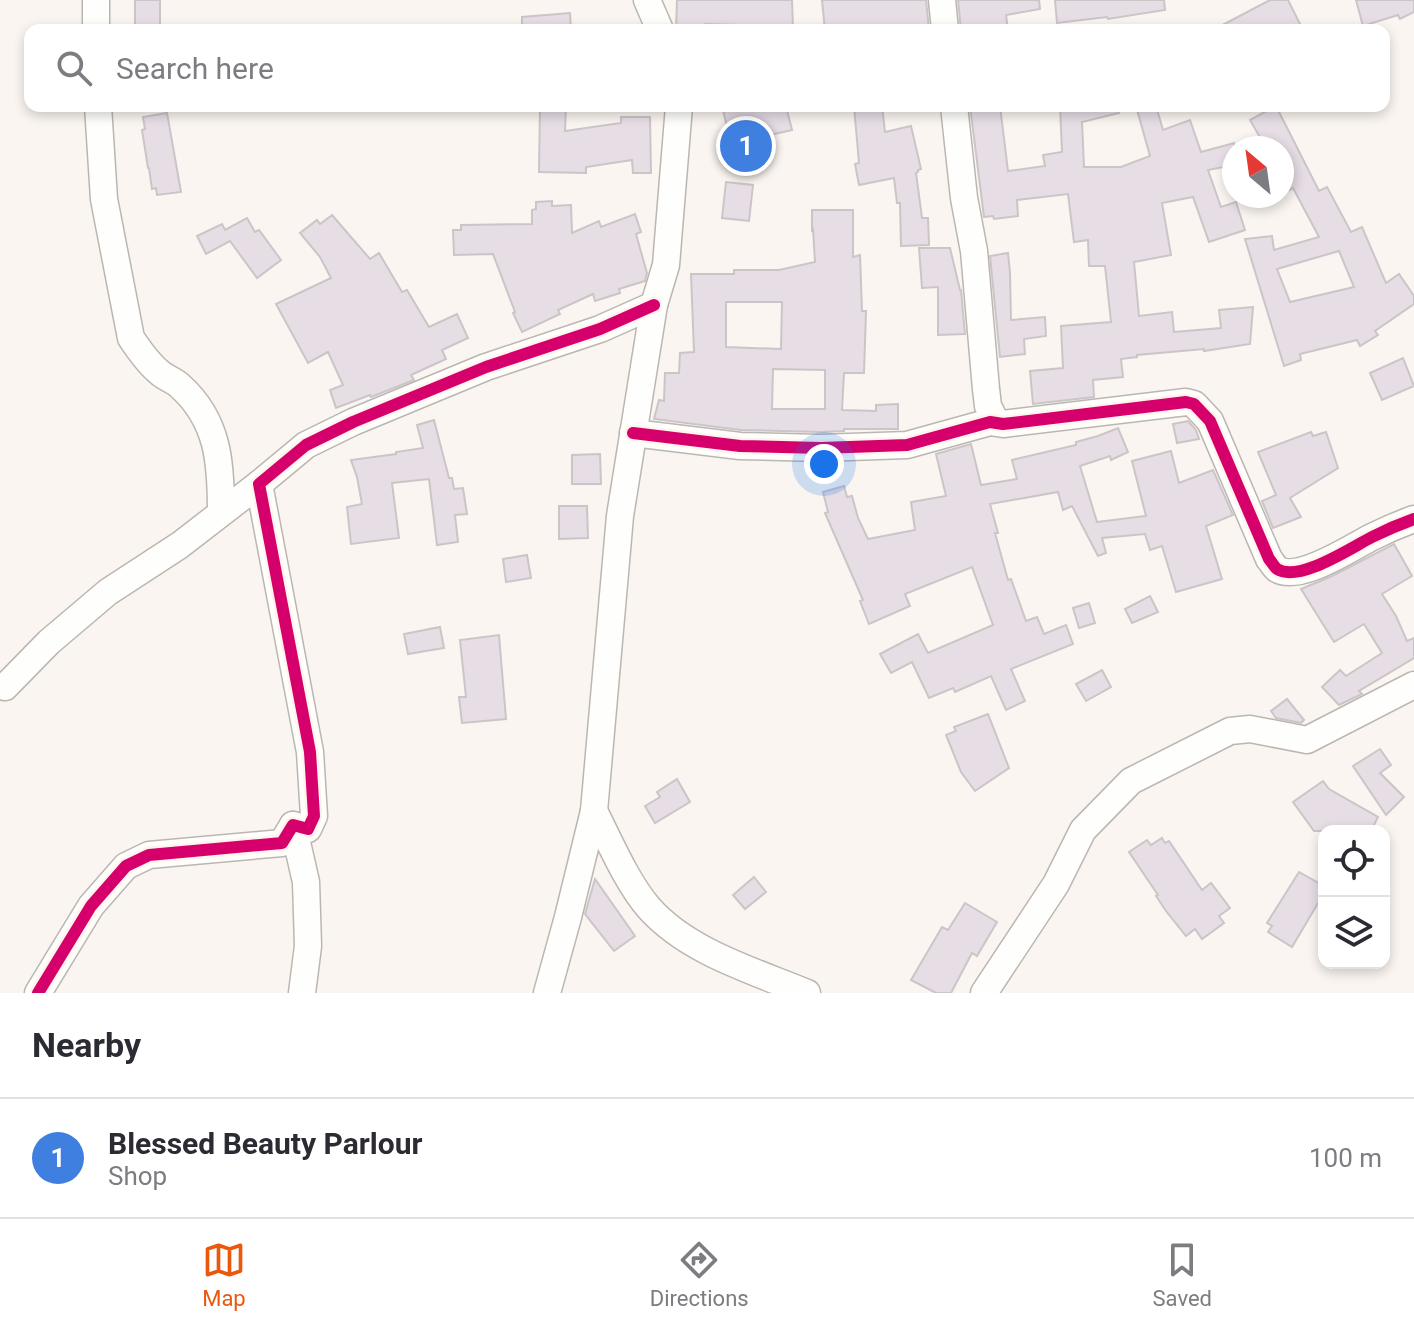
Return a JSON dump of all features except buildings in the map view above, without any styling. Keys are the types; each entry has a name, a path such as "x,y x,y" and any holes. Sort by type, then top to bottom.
{"street":[{"path":"96,0 96,24"},
{"path":"647,0 657,24"},
{"path":"942,0 944,24"},
{"path":"98,112 104,199 131,338 160,374 179,384 198,406 213,433 219,462 221,512"},
{"path":"547,993 594,811 620,516 654,305 666,265 679,112"},
{"path":"955,112 964,198 974,251 988,406 996,422"},
{"path":"5,687 70,622 108,592 180,545 306,445 353,422 486,367 600,329 654,305"},
{"path":"633,433 740,446 821,448 907,445 990,422 1003,424 1186,402 1194,404 1210,421 1276,569 1286,572 1311,567 1414,519"},
{"path":"259,484 310,752 314,816 308,829 293,825"},
{"path":"984,993 1056,884 1083,830 1131,781 1230,731 1250,729 1307,740 1414,685"},
{"path":"594,811 647,906 663,922 698,947 807,993"},
{"path":"38,993 91,906 126,866 149,855 282,843 293,825"},
{"path":"293,825 306,882 308,946 302,993"}],"cycle path":[{"path":"38,993 91,906 126,866 149,855 282,843 293,825 308,829 314,816 310,752 259,484 306,445 353,422 486,367 600,329 654,305"},
{"path":"633,433 740,446 821,448 907,445 990,422 1003,424 1186,402 1194,404 1210,421 1269,559 1277,569 1287,572 1311,568 1414,519"}],"place":[{"name":"Blessed Beauty Parlour","path":"746,146"}]}
